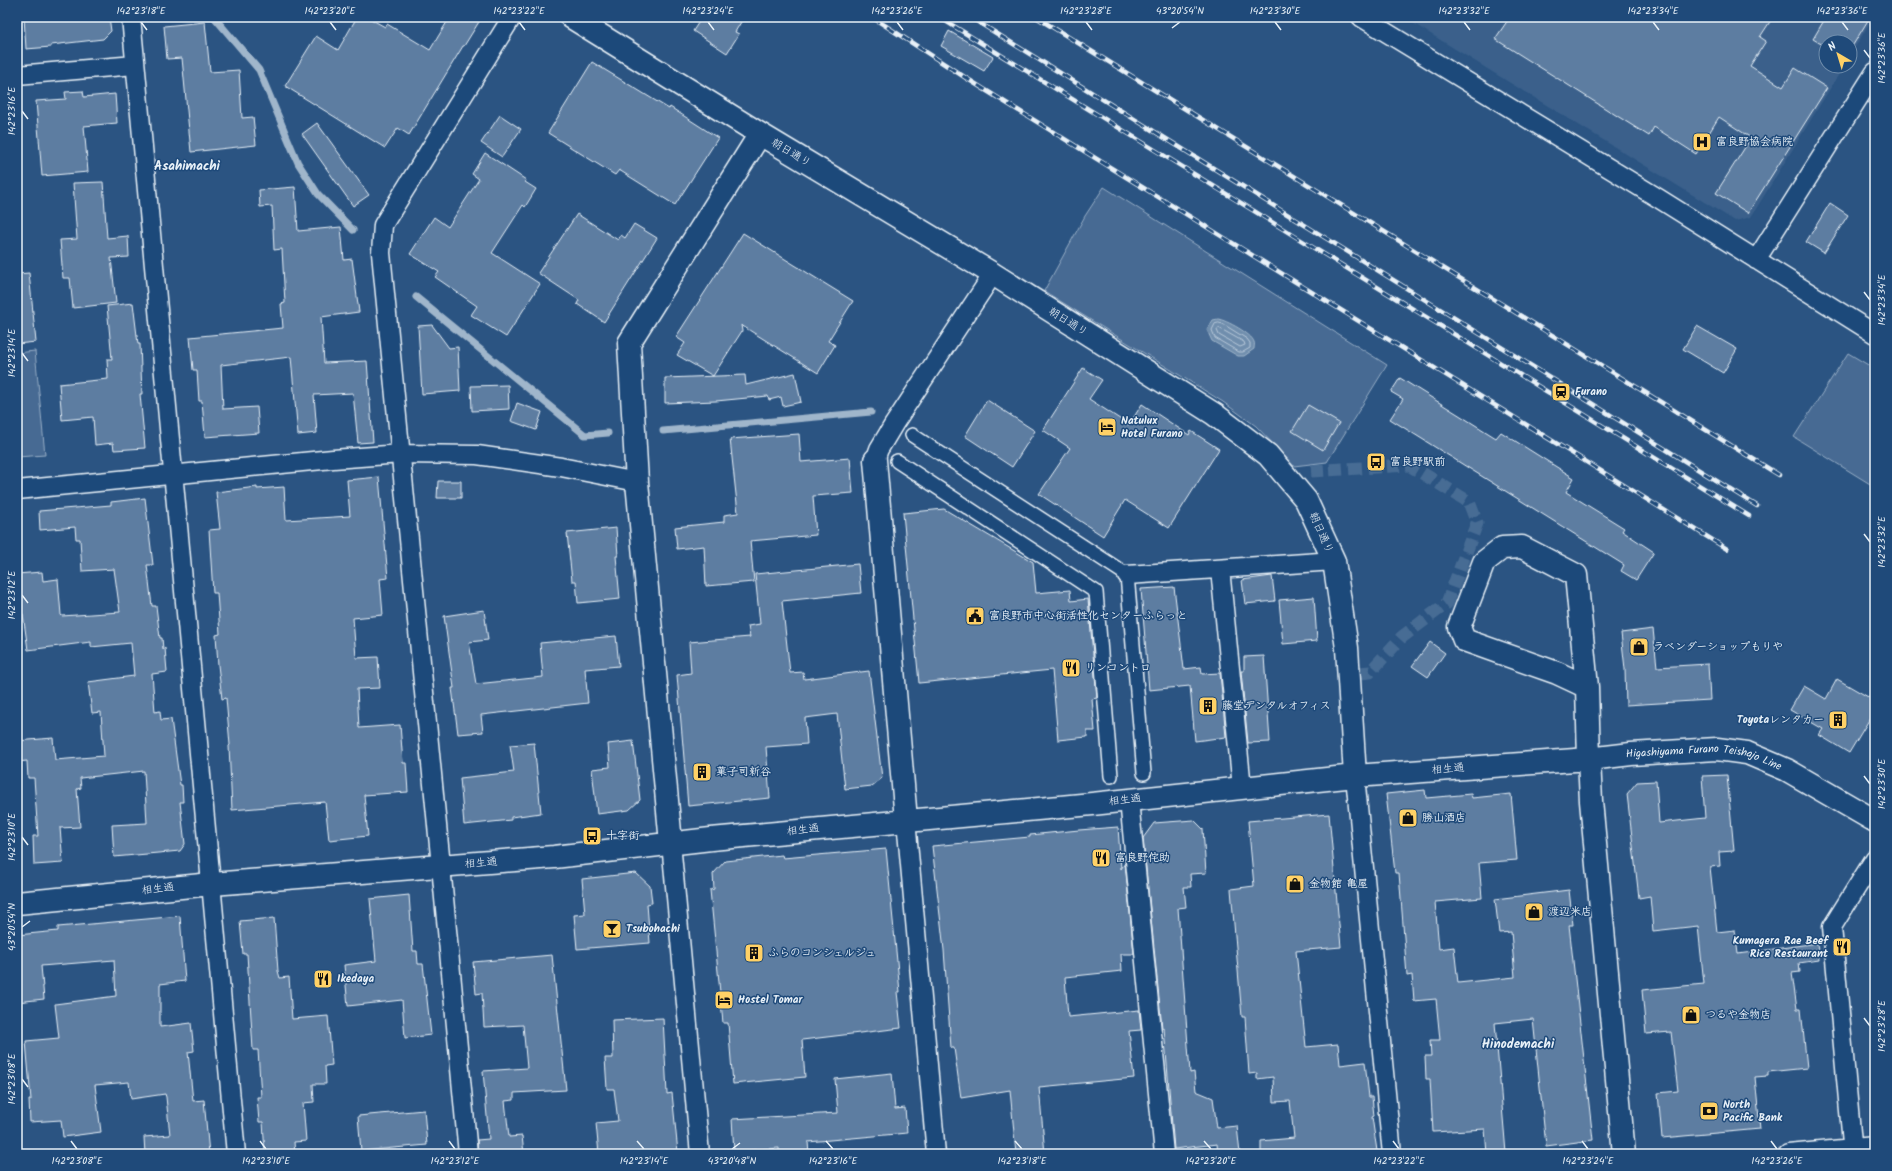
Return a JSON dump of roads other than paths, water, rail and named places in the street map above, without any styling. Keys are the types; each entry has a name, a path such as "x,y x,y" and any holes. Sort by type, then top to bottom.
{"street":[{"path":"131,17 236,1154"},
{"path":"468,1154 442,866 381,253 383,225 512,17"},
{"name":"朝日通り","path":"571,17 760,134 994,274 1214,414 1268,455 1306,500 1334,561 1347,648 1355,776"},
{"path":"1361,17 1658,198 1875,334"},
{"path":"17,75 135,65"},
{"path":"1756,260 1875,72"},
{"path":"700,1154 637,482 629,342 760,134"},
{"path":"936,1154 875,460 879,449 903,411 994,274"},
{"path":"912,436 1127,575 1334,561"},
{"path":"17,490 333,459 401,454 477,455 637,482"},
{"path":"897,461 1096,592 1111,776"},
{"path":"1587,687 1557,673 1464,640 1460,627 1484,562 1502,548 1522,547 1576,575 1587,687 1591,801 1624,1154"},
{"path":"1220,569 1242,788"},
{"path":"1127,575 1144,773"},
{"name":"Higashiyama Furano Teishajo Line","path":"1589,758 1717,749 1747,754 1787,770 1875,821"},
{"name":"相生通","path":"17,903 212,884 554,857 906,820 1129,800 1355,776 1589,758"},
{"path":"1355,776 1392,1154"},
{"path":"1129,800 1164,1154"},
{"path":"1853,1151 1832,927 1875,858"},
{"path":"1788,1154 1853,1151 1875,1146"}],"water":[{"path":"1218,319 1244,331 1249,335 1254,342 1254,349 1244,356 1238,356 1212,341 1207,330 1213,320"}],"waterway":[{"path":"214,17 259,70 298,163 318,194 353,230"},
{"path":"416,297 585,435 608,433"},
{"path":"663,431 871,412"}],"tunnel":[{"path":"1311,471 1409,465 1469,502 1477,523 1447,603 1402,637 1370,672 1349,674"}],"railway":[{"path":"872,17 966,78 1727,549"},
{"path":"939,17 1749,516"},
{"path":"970,17 1757,506"},
{"path":"1036,17 1779,475"}],"place":[{"name":"富良野協会病院","path":"1702,142"},
{"name":"Furano","path":"1561,392"},
{"name":"Natulux Hotel Furano","path":"1107,427"},
{"name":"富良野駅前","path":"1376,462"},
{"name":"富良野市中心街活性化センターふらっと","path":"975,616"},
{"name":"ラベンダーショップもりや","path":"1639,647"},
{"name":"リンコントロ","path":"1071,668"},
{"name":"藤堂デンタルオフィス","path":"1208,706"},
{"name":"Toyotaレンタカー","path":"1838,720"},
{"name":"菓子司新谷","path":"702,772"},
{"name":"勝山酒店","path":"1408,818"},
{"name":"十字街","path":"592,836"},
{"name":"富良野侘助","path":"1101,858"},
{"name":"金物館 亀屋","path":"1295,884"},
{"name":"渡辺米店","path":"1534,912"},
{"name":"Tsubohachi","path":"612,929"},
{"name":"Kumagera Rae Beef Rice Restaurant","path":"1842,947"},
{"name":"ふらのコンシェルジュ","path":"754,953"},
{"name":"Ikedaya","path":"323,979"},
{"name":"Hostel Tomar","path":"724,1000"},
{"name":"つるや金物店","path":"1691,1015"},
{"name":"North Pacific Bank","path":"1709,1111"}],"district":[{"name":"Asahimachi","path":"187,166"},
{"name":"Hinodemachi","path":"1518,1044"}]}
